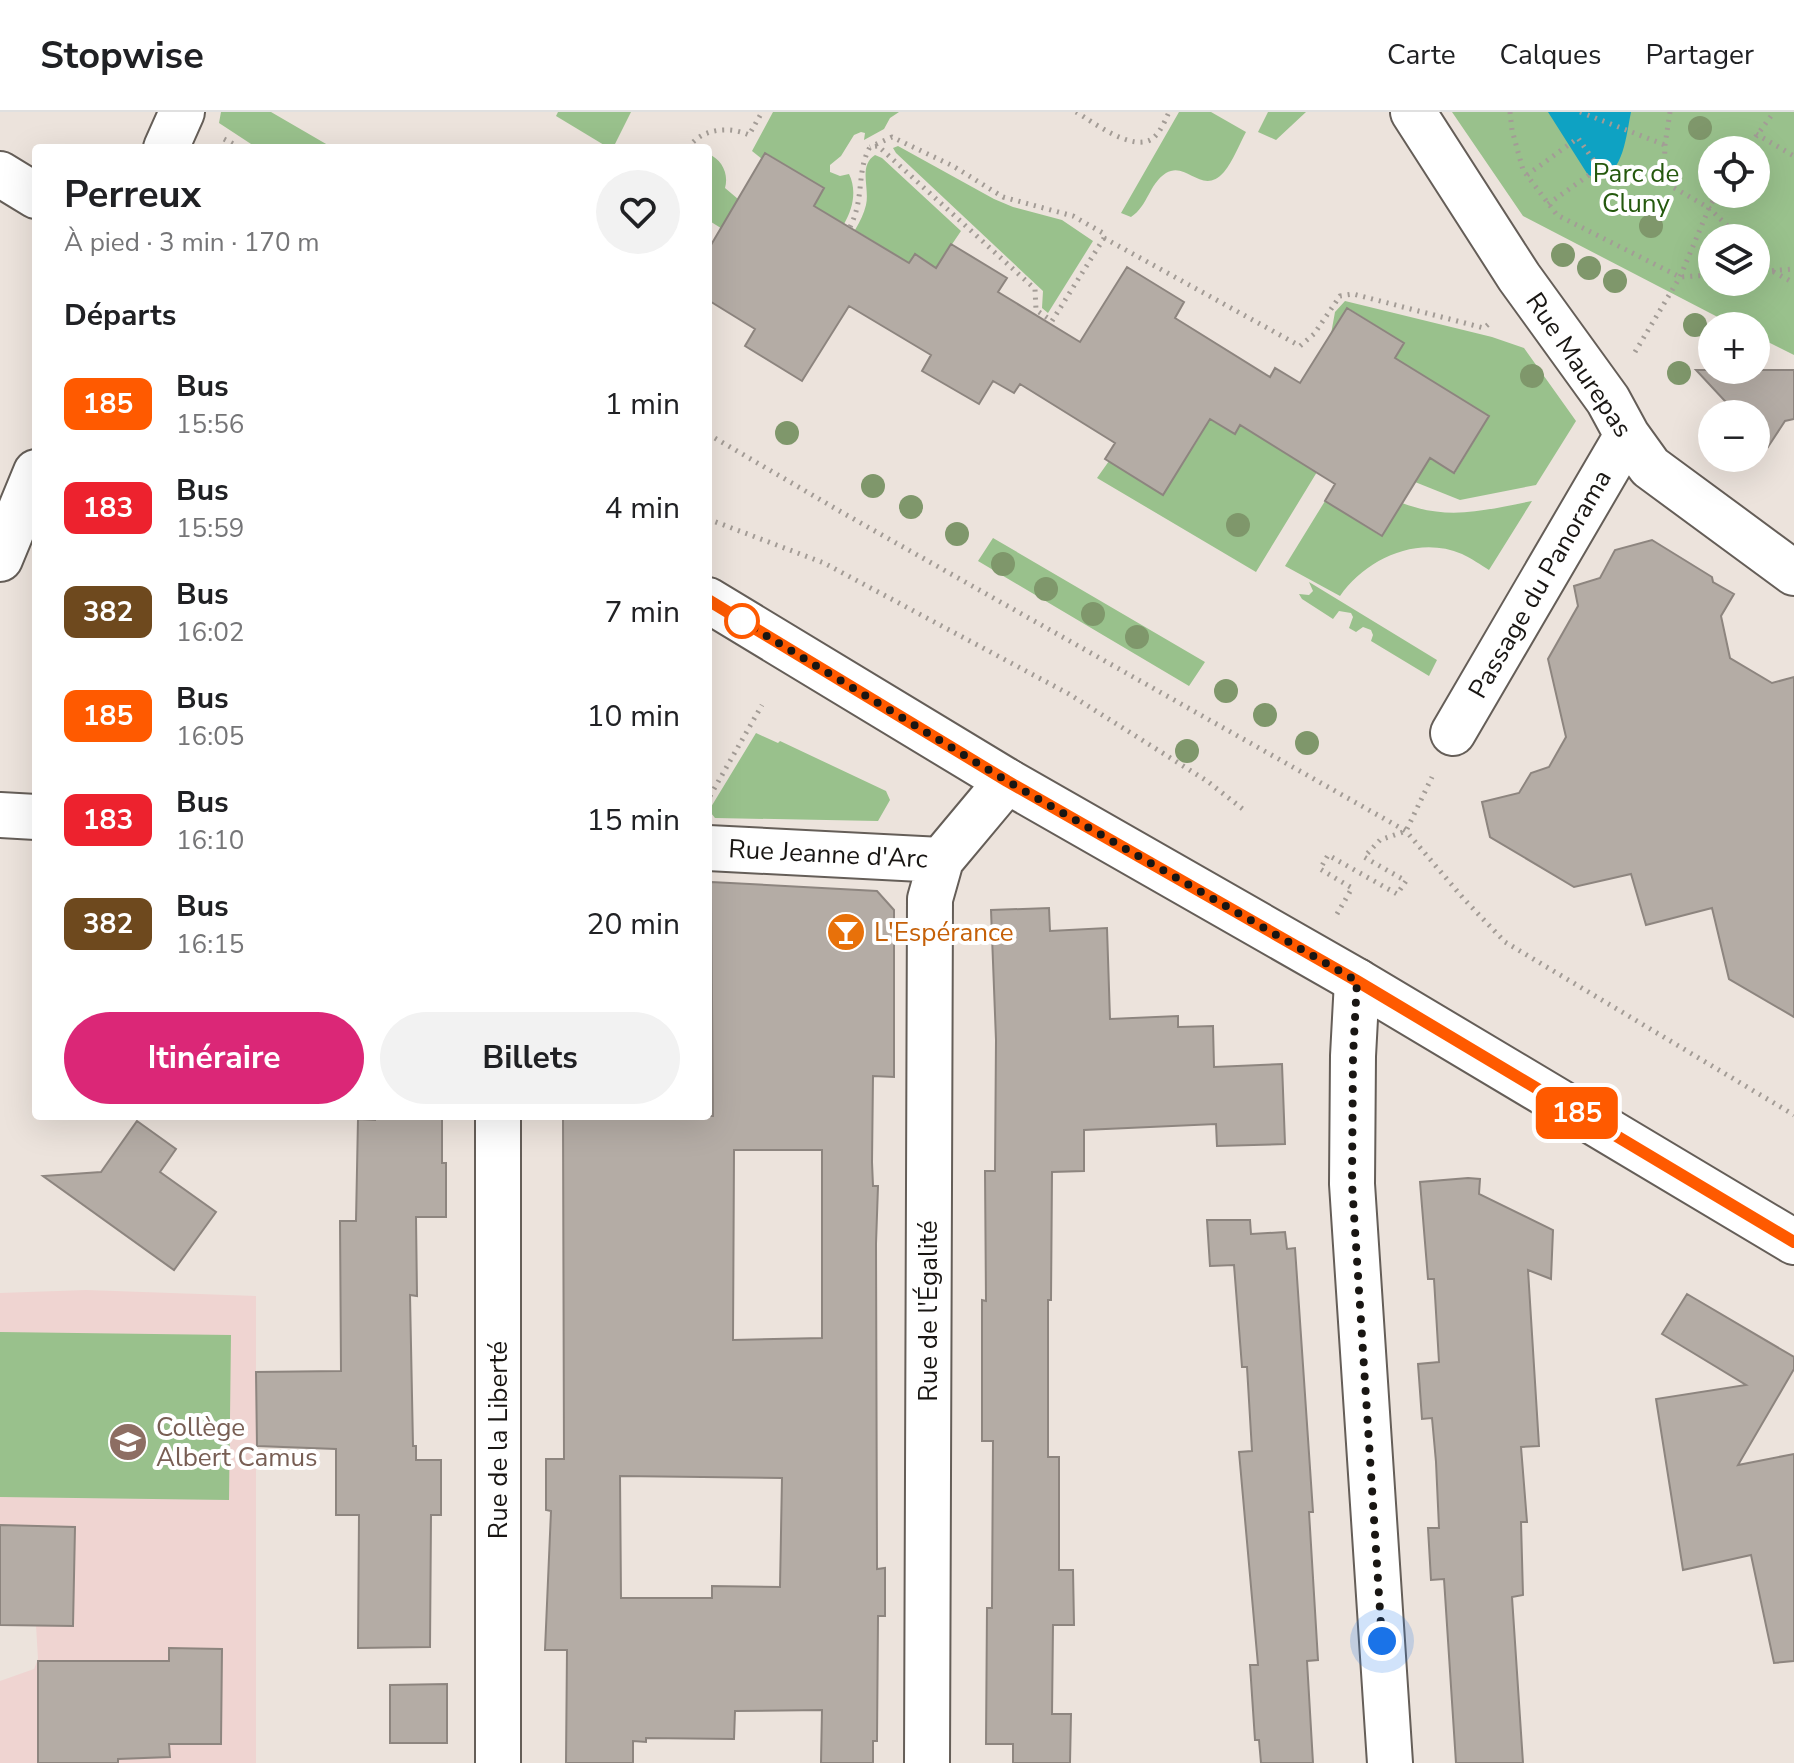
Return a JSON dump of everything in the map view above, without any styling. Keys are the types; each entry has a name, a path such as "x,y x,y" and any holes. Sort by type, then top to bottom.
{"street":[{"path":"168,144 182,112"},
{"name":"Rue Maurepas","path":"1413,112 1519,277 1608,400 1627,435 1650,467 1794,573"},
{"path":"0,174 32,194"},
{"name":"Passage du Panorama","path":"1453,733 1627,435"},
{"path":"0,559 32,482"},
{"path":"712,602 1007,781 1357,981 1794,1242"},
{"name":"Rue Jeanne d'Arc","path":"712,848 941,860 1007,781"},
{"path":"0,815 32,817"},
{"name":"Rue de l'Égalité","path":"927,1763 930,899 941,860"},
{"path":"1357,981 1352,1184 1390,1763"},
{"name":"Rue de la Liberté","path":"498,1120 498,1763"}],"path":[{"path":"693,144 702,136 724,128 749,135 762,112"},
{"path":"1076,112 1114,134 1141,142 1151,139 1160,130 1169,112"},
{"path":"1510,112 1523,170 1557,215 1680,277 1698,276"},
{"path":"1580,112 1665,145"},
{"path":"1670,112 1664,175 1671,186 1698,202"},
{"path":"1774,112 1756,134 1794,156"},
{"path":"850,227 861,197 863,160 870,147 892,137 953,166 1003,197 1073,216 1103,233 1104,238 1300,346 1314,334 1340,296 1353,294 1484,328 1496,318"},
{"path":"1527,175 1578,138 1589,153 1599,168 1548,204"},
{"path":"870,147 878,146 892,157 1035,289 1036,310 1052,321 1104,238"},
{"path":"1629,363 1680,277 1709,208 1726,224"},
{"path":"1772,271 1794,269"},
{"path":"1772,271 1794,283"},
{"path":"712,436 1406,831 1505,942 1794,1115"},
{"path":"712,521 824,563 1069,694 1207,781 1244,810"},
{"path":"712,794 762,705"},
{"path":"1334,918 1352,888 1320,869 1328,855 1397,894 1406,881 1364,857 1380,840 1406,831"}],"shaded area":[{"name":"Collège Albert Camus","path":"86,1290 256,1296 256,1763 0,1763 0,1681 34,1669 38,1659 36,1625 0,1625 0,1293"}],"green space":[{"path":"221,112 271,112 326,144 251,144 219,123"},
{"path":"558,112 631,112 615,144 602,144 556,116"},
{"path":"773,112 899,112 890,118 884,129 864,140 865,133 854,135 841,156 830,165 830,172 840,176 849,174 853,186 850,212 844,224 813,207 823,188 766,153 762,159 752,151"},
{"path":"1179,112 1211,112 1246,132 1227,168 1216,179 1202,180 1174,170 1160,178 1131,217 1121,213"},
{"path":"1268,112 1306,112 1276,140 1258,132"},
{"name":"Parc de Cluny","path":"1452,112 1794,112 1794,355 1770,343 1770,312 1708,312 1523,216"},
{"path":"898,146 994,199 1062,220 1093,241 1048,313 1042,308 1043,291 896,153 893,148"},
{"path":"875,155 961,231 936,268 915,254 909,263 855,230 866,205 867,165"},
{"path":"712,156 721,163 726,177 725,188 738,199 724,230 712,222"},
{"path":"1345,301 1492,337 1524,348 1576,421 1536,485 1460,500 1415,482 1427,457 1455,473 1489,416 1413,369 1393,361 1404,343 1348,308 1331,334 1335,312"},
{"path":"1207,418 1234,433 1240,425 1317,472 1256,572 1097,478 1109,461 1163,494 1199,438"},
{"path":"1325,501 1381,536 1402,503 1452,513 1532,501 1489,570 1445,549 1410,549 1378,561 1340,596 1285,566"},
{"path":"993,538 1205,662 1189,686 978,561"},
{"path":"1309,582 1437,660 1429,676 1371,641 1371,630 1363,627 1356,632 1349,628 1353,617 1351,613 1339,611 1333,619 1302,599 1299,594 1309,595 1313,591"},
{"path":"756,733 778,743 780,741 886,791 890,800 878,821 715,818 712,805"},
{"path":"0,1332 231,1335 229,1500 0,1497"}],"water":[{"path":"1548,112 1631,112 1621,157 1616,166 1600,177 1588,175"}],"building":[{"path":"765,153 824,188 814,206 909,263 915,254 936,268 951,244 1007,278 998,292 1080,342 1127,267 1184,302 1175,318 1270,377 1275,368 1300,383 1347,308 1404,343 1395,358 1489,416 1454,473 1430,458 1382,536 1325,501 1335,484 1240,425 1235,434 1210,419 1163,495 1105,459 1115,443 1020,384 1014,393 993,381 979,404 922,371 931,355 849,306 802,381 745,346 755,329 712,302 712,243"},
{"path":"1770,370 1794,370 1794,419 1785,421 1770,444 1770,400 1724,400 1709,384 1770,384"},
{"path":"1652,540 1734,594 1721,616 1730,658 1772,683 1794,677 1794,1017 1729,979 1712,908 1646,925 1631,874 1574,887 1490,837 1482,802 1519,793 1531,773 1549,767 1566,737 1548,659 1578,606 1574,586 1600,578 1615,550"},
{"path":"712,882 877,891 894,910 894,1077 873,1076 873,1186 878,1186 877,1569 885,1568 885,1616 878,1616 877,1741 873,1741 873,1763 821,1763 822,1710 735,1711 734,1739 646,1738 646,1742 633,1741 633,1763 566,1763 567,1650 545,1650 551,1511 546,1510 546,1459 564,1459 563,1120 712,1120","holes":["734,1150 822,1150 822,1338 733,1340","620,1476 782,1478 780,1587 712,1586 712,1598 621,1598"]},
{"path":"1049,908 1050,931 1107,928 1110,1019 1178,1016 1178,1027 1213,1026 1214,1067 1282,1064 1285,1144 1217,1146 1216,1124 1084,1130 1084,1171 1052,1172 1048,1457 1059,1457 1059,1570 1073,1570 1074,1625 1053,1625 1052,1714 1071,1714 1070,1763 1013,1763 1013,1744 986,1744 987,1608 992,1608 993,1441 982,1441 982,1300 986,1301 985,1171 995,1171 996,1040 991,910"},
{"path":"358,1120 442,1120 446,1217 416,1217 417,1296 410,1295 413,1446 416,1446 416,1460 441,1460 441,1515 431,1515 430,1647 358,1648 359,1515 336,1515 336,1449 257,1446 256,1372 341,1371 340,1221 356,1221"},
{"path":"137,1121 176,1149 160,1172 216,1212 174,1270 43,1176 101,1172"},
{"path":"1480,1179 1479,1194 1553,1230 1551,1279 1528,1270 1539,1446 1521,1447 1527,1522 1521,1522 1523,1595 1512,1597 1523,1763 1456,1763 1444,1579 1431,1580 1428,1528 1439,1528 1436,1462 1432,1418 1422,1419 1418,1364 1439,1362 1434,1279 1428,1279 1420,1182"},
{"path":"1207,1220 1250,1220 1251,1234 1285,1232 1287,1249 1295,1248 1313,1512 1309,1512 1318,1660 1307,1661 1313,1763 1261,1763 1259,1740 1255,1740 1250,1665 1258,1665 1239,1452 1252,1451 1247,1367 1242,1367 1234,1265 1210,1266"},
{"path":"1687,1294 1794,1357 1794,1369 1738,1465 1794,1454 1794,1661 1774,1663 1751,1555 1683,1570 1656,1399 1746,1385 1662,1334"},
{"path":"0,1525 75,1527 73,1626 0,1625"},
{"path":"169,1648 222,1649 221,1744 169,1744 170,1757 118,1759 118,1763 38,1763 38,1661 169,1661"},
{"path":"447,1684 447,1743 390,1743 390,1685"}],"bus line":[{"name":"185","path":"712,602 888,711 1357,981 1794,1242"}],"place":[{"name":"L'Espérance","path":"846,932"},
{"name":"Collège Albert Camus","path":"128,1442"}],"route":[{"path":"742,621 1007,781 1357,981 1352,1184 1382,1641"}]}
